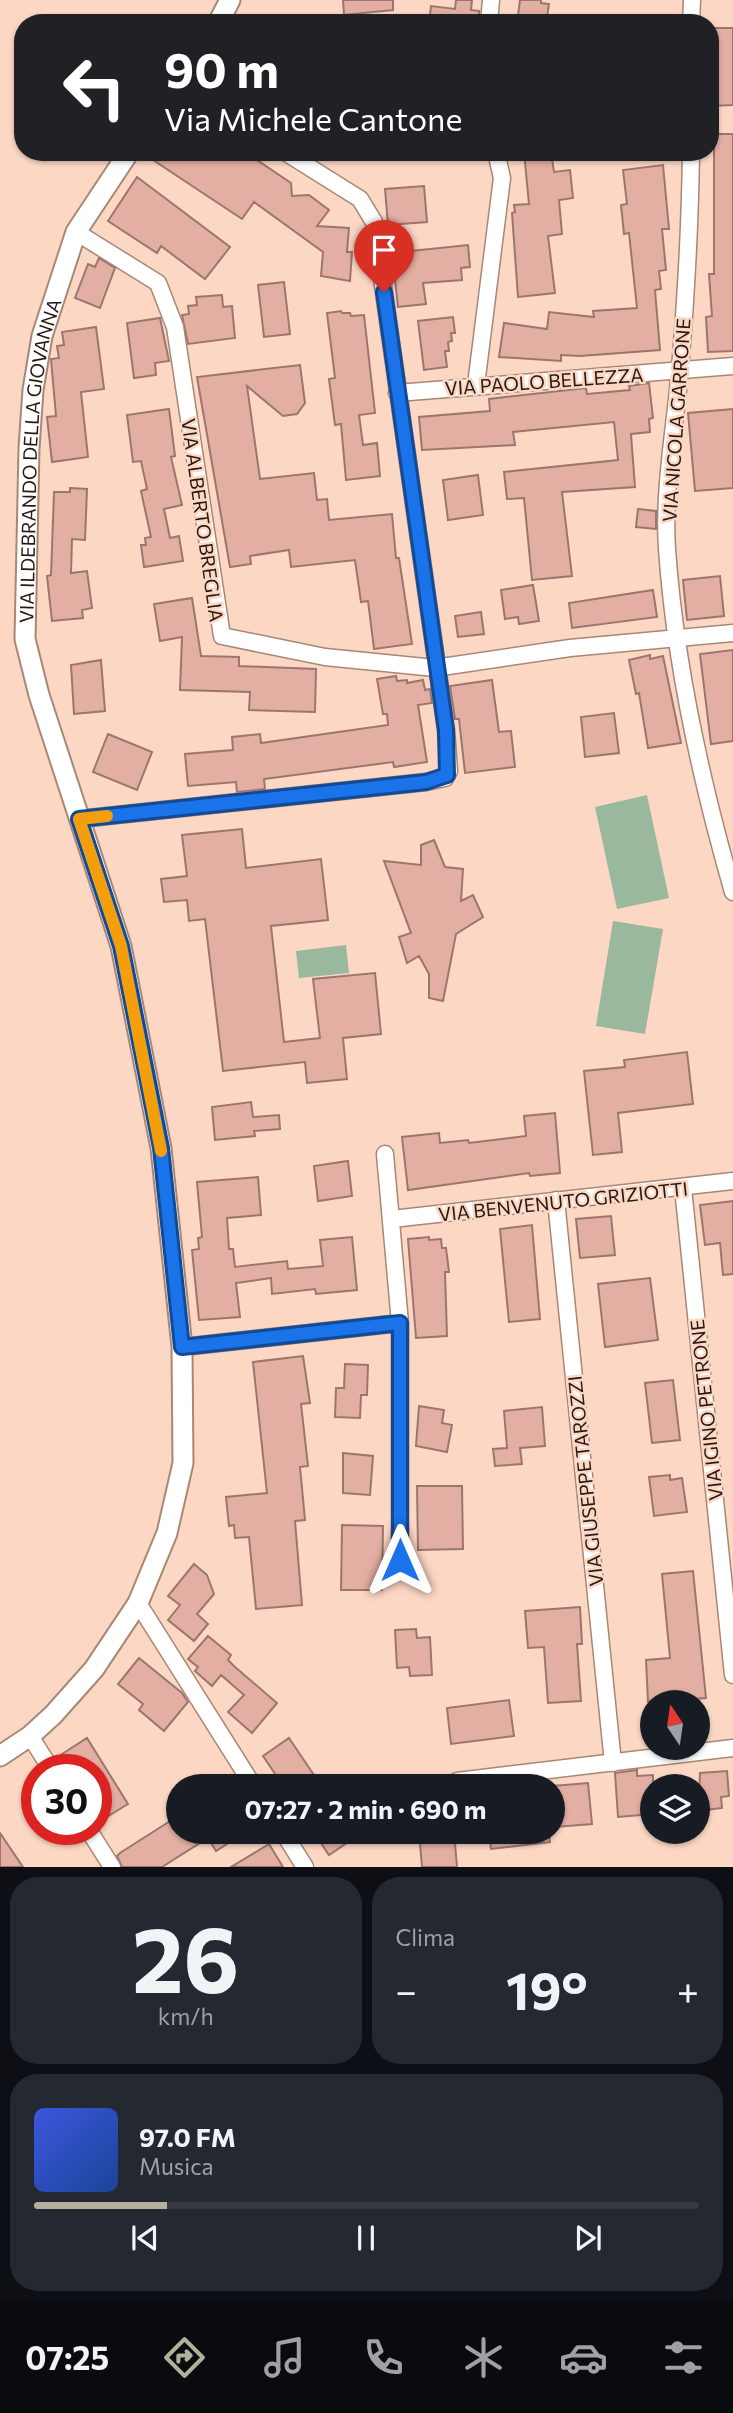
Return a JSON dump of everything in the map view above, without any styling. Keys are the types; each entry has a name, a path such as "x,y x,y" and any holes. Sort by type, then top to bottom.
{"street":[{"name":"VIA ILDEBRANDO DELLA GIOVANNA","path":"0,1756 30,1736 94,1669 138,1603 167,1533 183,1463 182,1347 158,1135 121,946 39,695 25,639 26,521 33,390 42,336 76,232 100,191 122,161"},
{"path":"79,819 412,784 445,778 449,771 374,222 360,199 299,161"},
{"path":"476,386 502,178 498,161"},
{"name":"VIA NICOLA GARRONE","path":"691,161 690,239 680,372 670,444 667,547 677,639 709,809 733,892"},
{"name":"VIA ALBERTO BREGLIA","path":"76,232 158,283 175,327 222,636 326,657 435,668 532,653 733,633"},
{"name":"VIA PAOLO BELLEZZA","path":"397,393 733,366"},
{"path":"385,1154 400,1323 400,1560"},
{"name":"VIA BENVENUTO GRIZIOTTI","path":"392,1219 733,1181"},
{"name":"VIA IGINO PETRONE","path":"682,1188 733,1675"},
{"name":"VIA GIUSEPPE TAROZZI","path":"556,1200 613,1763"},
{"path":"182,1347 400,1323"},
{"path":"138,1603 246,1774"},
{"path":"30,1736 41,1754"},
{"path":"518,1774 733,1748"},
{"path":"291,1844 305,1867"},
{"path":"98,1845 112,1867"}],"green space":[{"path":"647,795 669,898 617,909 595,807"},
{"path":"613,921 663,929 645,1034 596,1026"},
{"path":"346,945 349,973 299,978 296,951"}],"building":[{"path":"343,0 393,0 393,10 344,14"},
{"path":"456,0 472,0 471,10 479,11 479,14 430,14 431,6 455,9"},
{"path":"520,0 541,0 541,3 549,4 547,14 518,14"},
{"path":"719,28 733,28 733,105 719,106"},
{"path":"719,134 733,134 733,351 708,352 706,317 712,316 709,274 714,274 714,161 719,161"},
{"path":"155,161 258,161 291,183 292,196 309,195 329,210 317,226 349,228 347,252 352,252 350,281 321,276 323,252 254,202 242,219"},
{"path":"525,161 552,161 554,172 570,170 573,198 559,200 562,234 548,236 555,293 518,297 512,213 515,212 514,205 529,204"},
{"path":"663,165 669,229 662,229 666,270 659,271 661,289 655,290 660,350 561,355 561,361 499,357 504,323 547,329 549,312 594,317 593,311 637,308 629,233 624,234 621,205 627,204 623,170"},
{"path":"137,177 230,247 205,279 161,246 157,253 108,221"},
{"path":"424,186 427,222 388,225 385,189"},
{"path":"468,245 470,267 461,268 462,280 423,283 426,304 398,307 392,253"},
{"path":"99,258 115,268 100,308 75,298 88,264 95,267"},
{"path":"284,282 290,334 264,337 258,285"},
{"path":"222,295 223,307 232,306 235,338 188,344 182,315 189,314 188,306 197,305 196,297"},
{"path":"327,313 350,313 351,316 364,315 375,413 359,415 363,445 377,443 380,476 346,480 341,424 335,425 329,379 335,378"},
{"path":"453,317 455,333 451,333 452,341 448,342 449,351 445,351 447,367 424,370 418,321"},
{"path":"160,318 169,361 155,363 156,375 134,378 127,323"},
{"path":"96,327 104,389 81,392 88,457 52,462 47,417 56,416 51,359 59,358 57,346 64,345 62,332"},
{"path":"300,365 305,403 297,414 283,416 247,386 260,479 314,473 317,500 327,499 329,520 392,514 396,558 399,558 412,644 374,649 368,601 361,602 355,560 291,567 289,550 250,556 251,564 230,567 197,377"},
{"path":"649,383 653,418 649,419 650,432 631,434 635,487 562,492 572,576 532,580 524,498 507,499 504,472 618,460 614,422 513,432 515,445 422,450 419,417 490,411 489,399 586,388 587,394 630,390 629,386"},
{"path":"169,409 175,456 171,457 182,505 164,509 170,538 179,536 183,561 144,567 141,545 146,545 145,538 151,537 141,491 147,489 141,461 133,462 127,415"},
{"path":"733,409 733,488 695,491 688,413"},
{"path":"478,475 483,515 448,520 443,480"},
{"path":"70,488 87,489 85,540 72,539 71,573 87,571 92,608 82,610 83,618 52,621 47,576 51,575 54,492 70,492"},
{"path":"638,509 656,511 656,529 636,527"},
{"path":"720,576 724,616 687,620 683,580"},
{"path":"533,585 539,621 519,624 518,617 505,619 501,590"},
{"path":"653,590 657,617 572,628 569,603"},
{"path":"192,598 201,656 239,657 239,666 316,669 315,712 249,710 250,692 180,690 182,637 160,641 154,604"},
{"path":"481,612 484,634 458,637 455,616"},
{"path":"733,650 733,741 711,744 700,654"},
{"path":"650,655 650,659 663,656 681,743 648,748 639,693 636,694 629,660"},
{"path":"101,660 105,711 74,714 71,665"},
{"path":"396,676 397,681 407,680 407,683 423,680 425,690 430,689 432,703 418,705 427,762 394,767 393,762 264,779 265,789 237,792 236,782 188,786 185,754 233,750 232,737 260,734 261,743 388,725 387,714 383,714 377,679"},
{"path":"492,680 499,732 511,731 515,767 465,773 459,719 455,719 450,686"},
{"path":"614,713 619,753 585,757 581,717"},
{"path":"108,734 152,752 137,790 93,772"},
{"path":"242,829 246,868 321,859 328,920 271,926 284,1042 320,1038 313,979 375,973 381,1034 343,1038 347,1079 307,1083 305,1062 223,1071 205,919 189,921 187,900 164,902 161,879 187,876 182,835"},
{"path":"434,840 445,867 463,869 461,901 473,895 483,917 456,934 443,1001 429,998 429,974 419,956 407,963 399,937 411,933 384,861 421,865 421,845"},
{"path":"687,1052 693,1104 618,1113 622,1152 593,1155 584,1071 625,1067 624,1060"},
{"path":"251,1102 253,1117 279,1115 280,1129 254,1131 255,1136 215,1140 212,1107"},
{"path":"555,1113 560,1173 530,1176 529,1173 408,1190 402,1137 439,1133 440,1143 468,1140 469,1143 526,1136 524,1116"},
{"path":"348,1161 352,1196 318,1201 314,1166"},
{"path":"258,1177 261,1215 227,1218 229,1249 233,1249 235,1267 287,1261 288,1269 323,1266 320,1240 352,1237 357,1290 316,1294 315,1289 272,1294 271,1278 236,1283 240,1317 199,1320 192,1250 199,1249 198,1238 202,1237 197,1182"},
{"path":"733,1201 733,1274 723,1275 720,1243 705,1245 700,1205"},
{"path":"611,1216 615,1255 580,1258 576,1219"},
{"path":"532,1225 540,1319 509,1322 500,1229"},
{"path":"429,1237 429,1240 441,1239 442,1248 446,1248 449,1272 445,1272 447,1336 416,1338 408,1239"},
{"path":"650,1278 658,1340 605,1347 598,1284"},
{"path":"303,1356 310,1403 301,1404 308,1466 300,1467 305,1520 295,1521 302,1605 256,1609 249,1537 235,1538 234,1525 229,1526 226,1497 267,1493 253,1362"},
{"path":"345,1364 368,1365 367,1395 361,1395 360,1418 335,1417 336,1388 344,1388"},
{"path":"673,1380 680,1440 652,1443 645,1383"},
{"path":"419,1406 444,1410 442,1423 452,1425 447,1452 416,1446"},
{"path":"542,1407 545,1446 520,1448 522,1464 495,1466 493,1449 507,1448 504,1411"},
{"path":"343,1453 373,1456 370,1495 343,1493"},
{"path":"670,1475 670,1480 682,1478 687,1512 654,1516 649,1477"},
{"path":"417,1486 462,1486 463,1549 418,1550"},
{"path":"342,1525 383,1526 382,1590 341,1590"},
{"path":"194,1564 207,1575 214,1594 197,1614 208,1624 194,1641 168,1620 180,1605 168,1596"},
{"path":"693,1571 705,1690 647,1690 646,1660 670,1658 662,1574"},
{"path":"580,1607 582,1644 577,1644 581,1701 548,1703 544,1647 528,1648 525,1611"},
{"path":"416,1629 417,1638 430,1637 432,1675 410,1676 409,1667 397,1668 395,1630"},
{"path":"208,1636 231,1655 228,1660 235,1667 277,1703 252,1733 228,1712 244,1695 221,1675 212,1686 195,1671 198,1667 188,1659"},
{"path":"139,1658 182,1693 188,1702 164,1731 139,1710 143,1704 118,1684"},
{"path":"509,1700 514,1736 451,1744 447,1708"},
{"path":"87,1738 97,1754 62,1754"},
{"path":"289,1738 313,1774 275,1774 263,1756"},
{"path":"637,1770 637,1776 640,1776 640,1815 618,1817 615,1773"},
{"path":"727,1771 729,1796 721,1797 722,1808 710,1810 710,1774 700,1773"},
{"path":"112,1778 128,1804 112,1814"},
{"path":"588,1783 592,1824 565,1826 565,1785"},
{"path":"166,1824 166,1844 198,1844 162,1867 122,1867 117,1856"},
{"path":"0,1833 23,1867 0,1867"},
{"path":"212,1844 227,1844 216,1851"},
{"path":"269,1844 283,1867 231,1867"},
{"path":"322,1844 345,1844 329,1855"},
{"path":"420,1844 455,1844 457,1867 422,1867"},
{"path":"490,1844 533,1844 491,1849"}],"slow traffic":[{"path":"107,816 79,819 121,946 161,1151"}],"route":[{"path":"384,292 430,636 446,730 449,764 447,775 445,778 426,782 79,819 121,946 161,1148 182,1347 400,1323 400,1560"}]}
